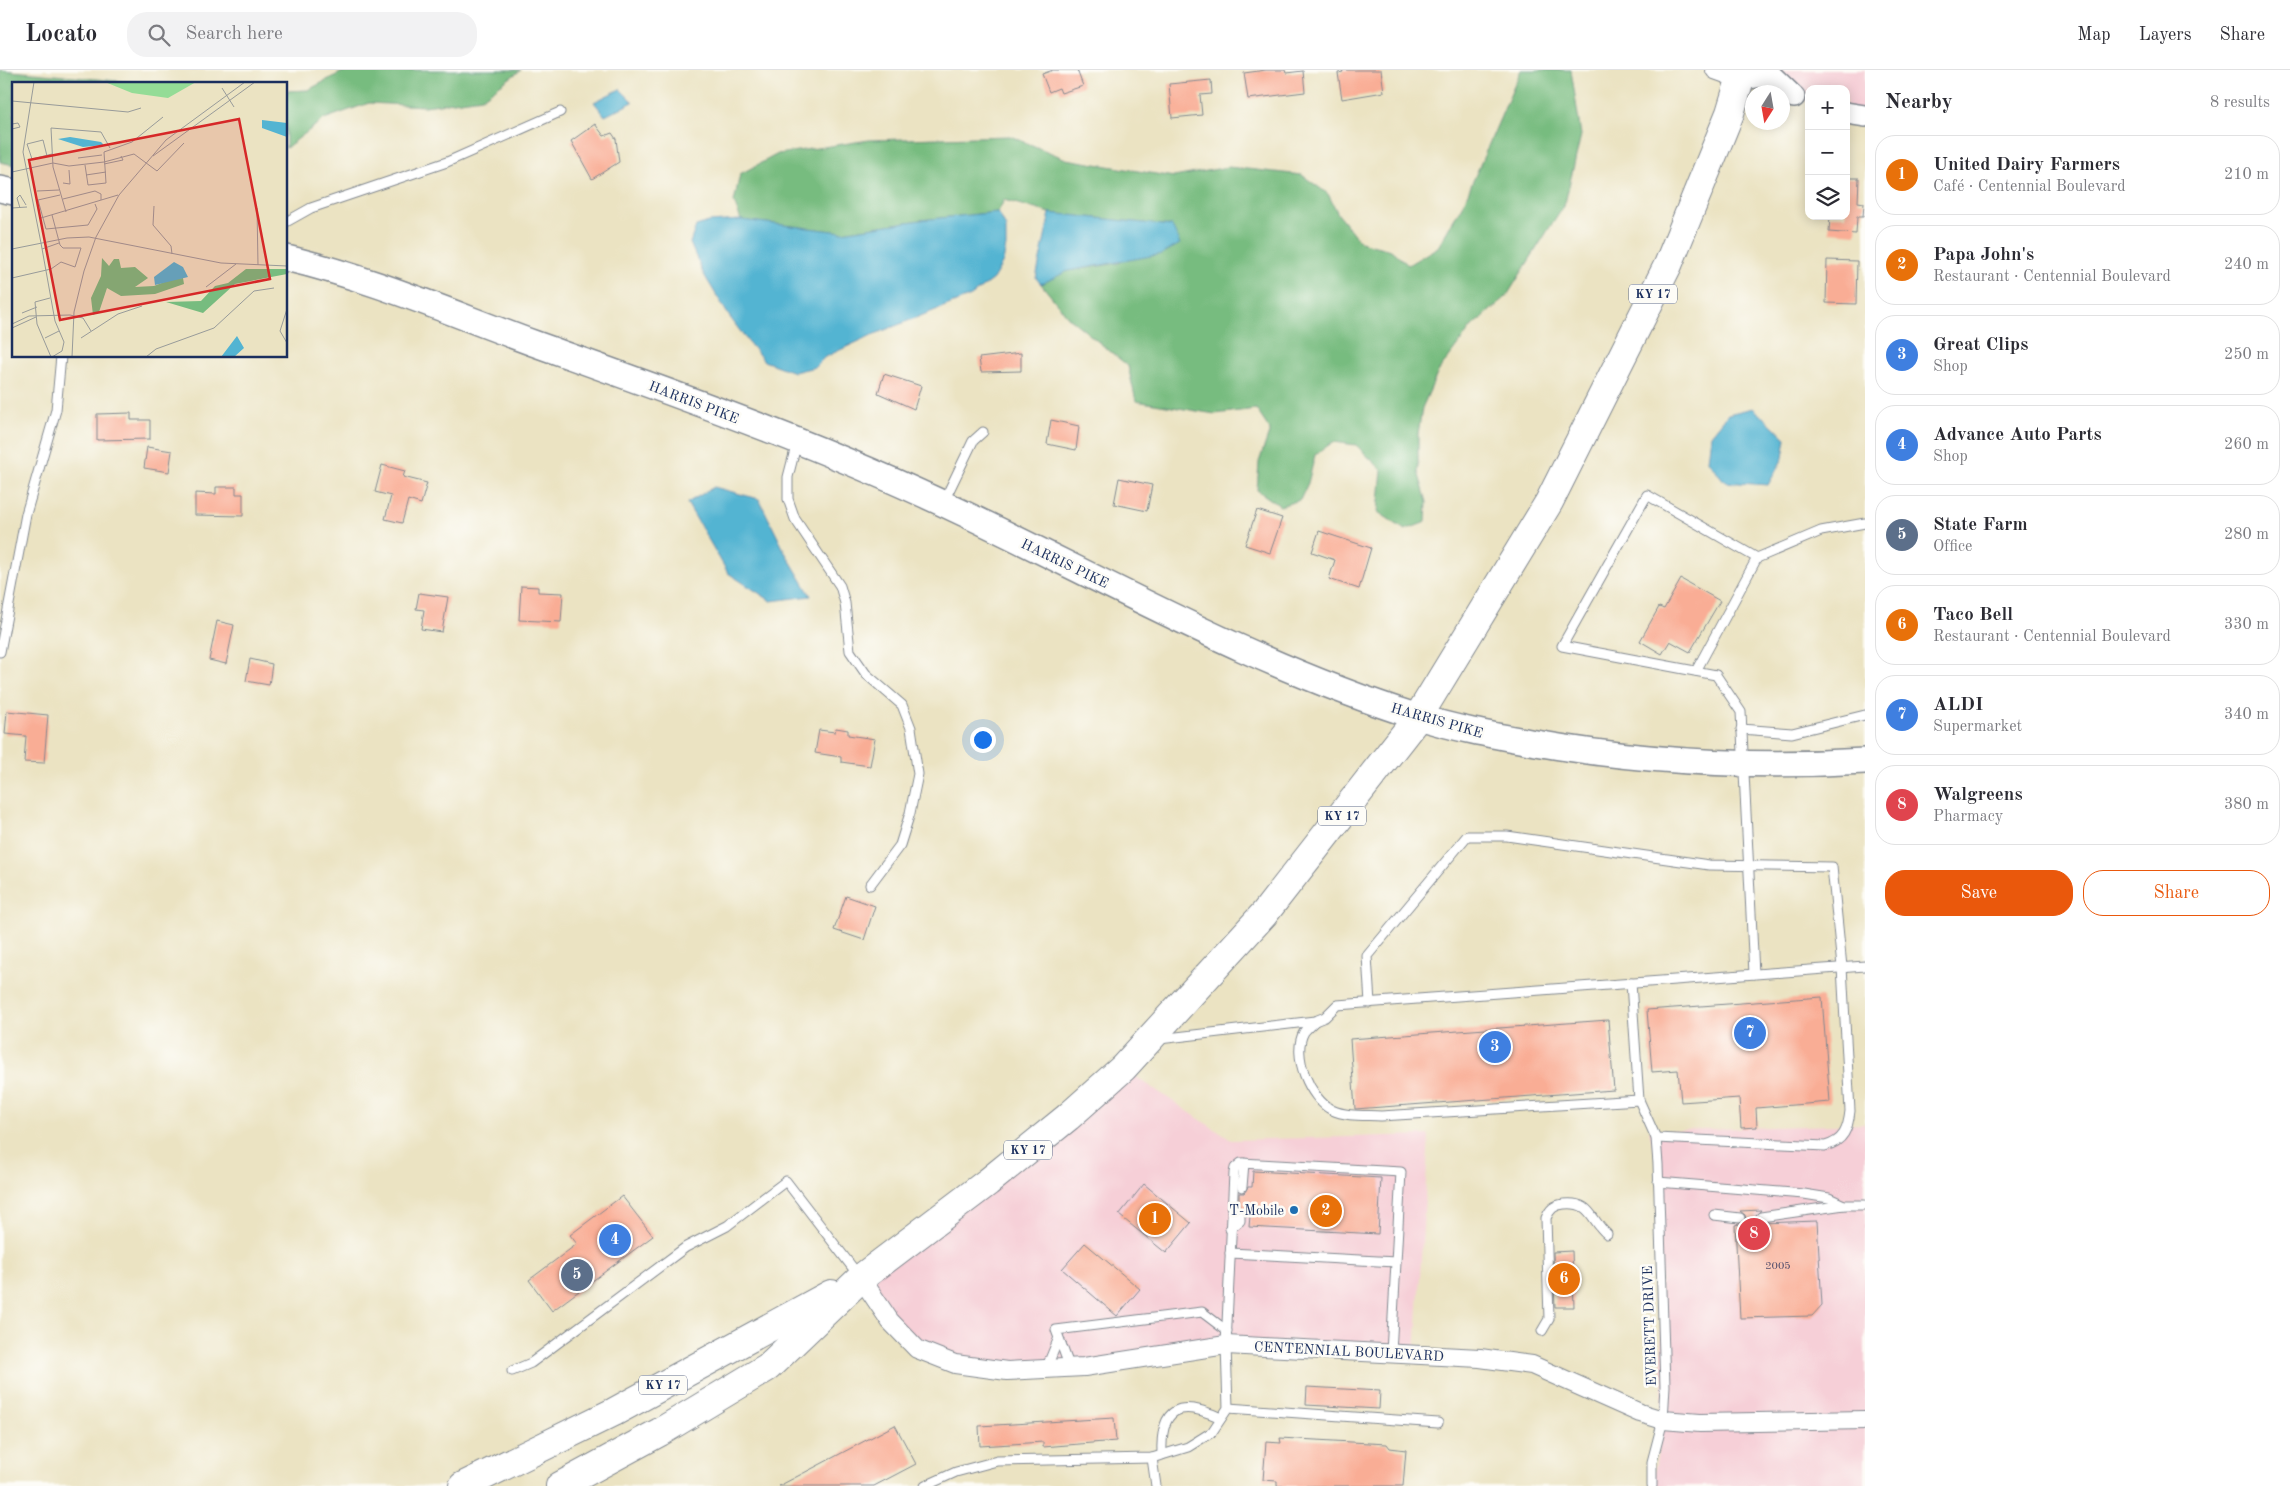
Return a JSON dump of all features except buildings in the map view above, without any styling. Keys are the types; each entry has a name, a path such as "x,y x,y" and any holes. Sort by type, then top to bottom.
{"main road":[{"name":"KY 17","path":"560,1486 660,1432 768,1367 861,1278 988,1182 1068,1117 1151,1040 1264,914 1418,717 1549,502 1578,449 1668,265 1730,113 1740,78"},
{"name":"HARRIS PIKE","path":"288,259 394,290 682,396 797,442 943,504 1139,600 1260,656 1324,683 1418,717 1479,733 1591,754 1670,762 1742,764 1865,761"},
{"name":"KY 17","path":"463,1486 614,1412 861,1278"}],"street":[{"path":"1740,78 1771,75 1795,99"},
{"path":"1850,114 1865,116"},
{"name":"CENTENNIAL BOULEVARD","path":"861,1278 890,1321 917,1349 955,1364 1007,1371 1070,1368 1226,1338 1391,1353 1480,1358 1532,1365 1640,1413 1663,1420 1700,1423 1865,1420"}],"lane":[{"path":"288,221 311,208 447,162 560,112"},
{"path":"0,652 26,514 56,410 61,358"},
{"path":"943,504 963,458 973,441 984,432"},
{"path":"797,442 788,477 788,499 795,520 840,586 845,604 850,651 866,674 902,704 911,728 918,774 910,813 900,845 870,885"},
{"path":"1754,974 1742,764 1741,712 1716,675 1562,646 1647,495 1757,558"},
{"path":"1696,671 1757,558 1821,531 1865,523"},
{"path":"1741,729 1792,733 1865,716"},
{"path":"1370,1002 1367,956 1467,836 1507,836 1709,865 1832,867 1842,968 1850,1111 1847,1130 1835,1144 1825,1146 1656,1138 1638,1100 1631,983"},
{"path":"1151,1040 1315,1021 1325,1017 1337,1005 1865,966"},
{"path":"1315,1021 1304,1032 1300,1048 1306,1080 1330,1109 1348,1115 1391,1115 1638,1100"},
{"name":"EVERETT DRIVE","path":"1652,1486 1652,1462 1663,1420 1665,1386 1656,1138"},
{"path":"1242,1187 1244,1163"},
{"path":"925,1486 956,1472 997,1461 1152,1458 1188,1447 1212,1432 1228,1408 1226,1338 1230,1229 1235,1168 1244,1163 1401,1172 1391,1353"},
{"path":"512,1371 531,1363 686,1247 727,1226 786,1182 861,1278"},
{"path":"1658,1182 1804,1194 1829,1198 1844,1205"},
{"path":"1542,1330 1549,1319 1546,1218 1550,1209 1556,1205 1575,1203 1593,1214 1597,1226 1607,1234"},
{"path":"1761,1217 1844,1205 1865,1205"},
{"path":"1714,1214 1740,1218"},
{"path":"1230,1229 1240,1221 1240,1215"},
{"path":"1230,1253 1396,1262"},
{"path":"1070,1368 1058,1340 1056,1330 1202,1312 1226,1338"},
{"path":"1046,1369 1058,1340"},
{"path":"1162,1455 1163,1423 1172,1413 1186,1407 1200,1409 1221,1418"},
{"path":"1228,1408 1438,1424"},
{"path":"1152,1458 1156,1486"}],"shaded area":[{"path":"1743,70 1865,70 1865,116 1850,114 1850,85 1805,85 1805,101 1790,95 1790,85 1750,85 1740,79"},
{"path":"1123,1068 1231,1140 1429,1135 1415,1354 1226,1345 1007,1371 917,1349 861,1278"},
{"path":"1865,1124 1865,1486 1652,1486 1663,1420 1658,1164 1649,1131"}],"green space":[{"path":"0,70 129,82 12,82 12,165 0,162"},
{"path":"346,70 521,70 482,98 425,106 369,103 324,119 288,146 288,91 308,90"},
{"path":"1521,70 1571,70 1581,135 1565,203 1506,297 1472,326 1438,372 1422,408 1418,434 1418,472 1427,502 1426,522 1405,530 1378,512 1382,470 1356,445 1333,442 1315,455 1308,483 1300,500 1280,506 1257,490 1259,462 1270,430 1256,409 1215,414 1136,401 1128,366 1068,317 1041,284 1067,271 1119,263 1172,226 1050,213 1004,200 998,212 921,220 842,232 741,220 734,202 740,174 778,154 869,140 1010,136 1066,159 1174,177 1228,167 1302,175 1328,194 1338,214 1360,242 1391,250 1408,265 1438,247 1464,202"}],"water":[{"path":"620,89 633,102 605,116 594,102"},
{"path":"998,212 1006,227 1006,246 1003,262 993,279 971,296 870,336 825,357 815,367 794,372 764,361 749,343 729,316 703,273 690,243 696,226 709,222 741,220 842,232 921,220"},
{"path":"1050,213 1172,226 1180,244 1162,254 1068,271 1041,284 1036,278"},
{"path":"1753,408 1786,438 1783,458 1768,485 1725,482 1708,461 1711,435 1728,414"},
{"path":"714,487 759,499 786,554 811,596 771,601 728,573 687,503"}],"place":[{"name":"ALDI","path":"1750,1033"},
{"name":"Great Clips","path":"1495,1047"},
{"name":"T-Mobile","path":"1294,1210"},
{"name":"Papa John's","path":"1326,1211"},
{"name":"United Dairy Farmers","path":"1155,1219"},
{"name":"Walgreens","path":"1754,1234"},
{"name":"Advance Auto Parts","path":"615,1240"},
{"name":"State Farm","path":"577,1275"},
{"name":"Taco Bell","path":"1564,1279"}]}
